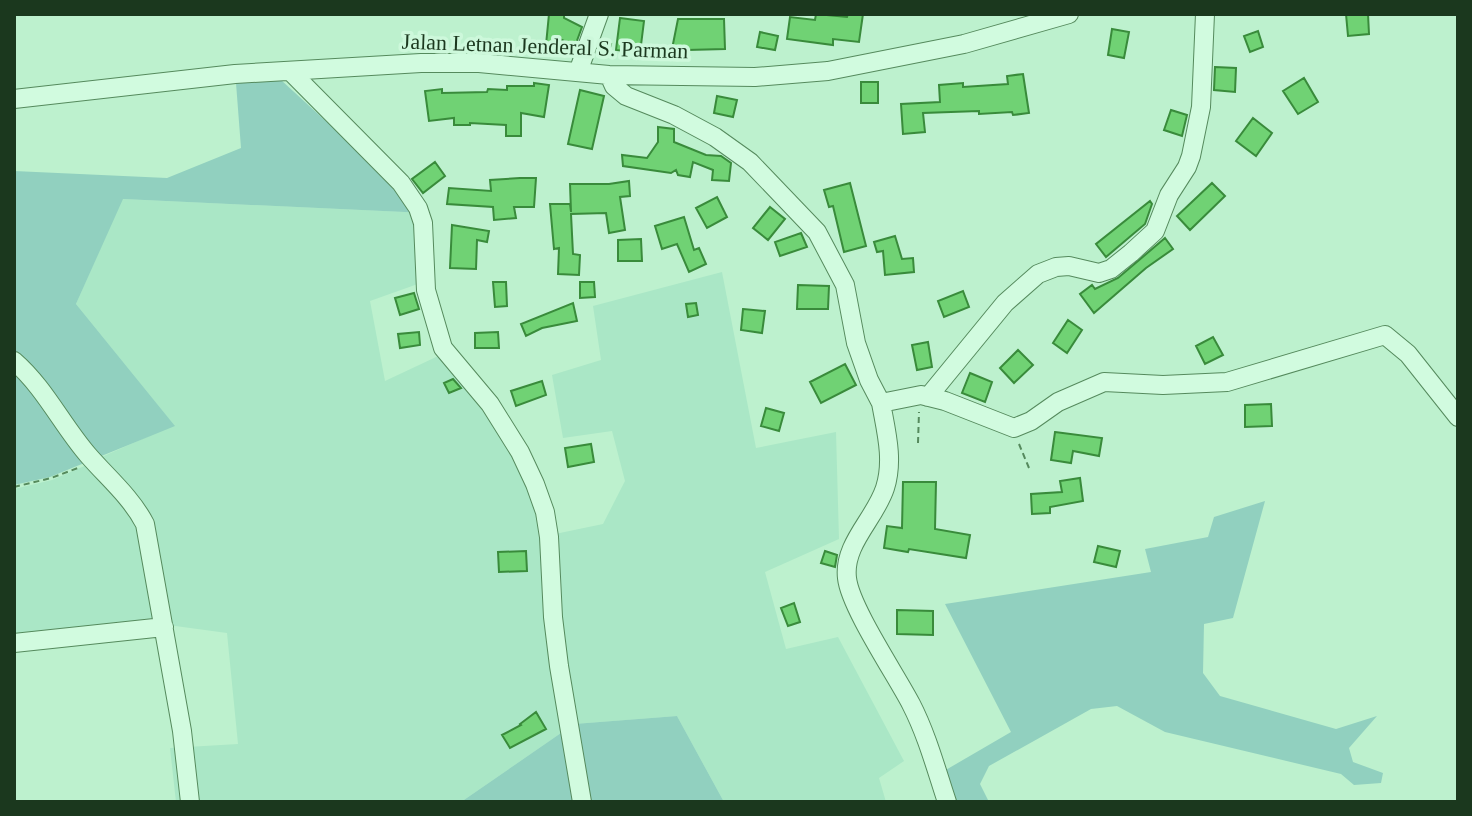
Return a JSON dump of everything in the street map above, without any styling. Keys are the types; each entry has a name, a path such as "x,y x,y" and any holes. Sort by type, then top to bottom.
{"street":[{"path":"578,72 599,14"},
{"name":"Jalan Letnan Jenderal S. Parman","path":"14,99 206,76 421,63 479,63 609,75 755,77 828,71 964,44 1069,14"},
{"path":"924,396 1005,303 1038,274 1069,266 1099,273 1111,269 1155,231 1169,195 1191,156 1201,107 1205,14"},
{"path":"290,71 383,163 418,208 423,223 426,290 443,348 490,404 520,452 535,484 545,512 549,537 559,666 582,802"},
{"path":"609,75 614,86 626,96 688,122 750,162 817,232 845,285 860,355 881,403 890,464 877,507 854,544 847,567 847,580 912,706 947,802"},
{"path":"881,403 924,396 1014,428 1031,421 1066,398 1104,382 1184,385 1227,382 1385,335 1408,354 1458,417"},
{"path":"14,361 41,389 93,461 137,509 145,524 186,756 190,802"},
{"path":"14,643 164,627"}],"path":[{"path":"918,443 924,396"},
{"path":"1014,428 1021,455 1029,468"},
{"path":"14,487 51,478 93,461"}],"green space":[{"path":"122,199 426,213 429,280 370,301 385,381 451,350 509,420 555,534 603,524 625,481 612,431 563,438 552,375 601,360 593,306 722,272 756,448 836,432 839,539 765,572 786,649 838,637 904,761 879,778 886,802 724,802 677,716 574,724 461,802 176,802 170,748 238,744 227,633 168,625 148,516 97,459 174,425 76,304"},
{"path":"96,461 132,495 165,624 14,640 14,489 52,480"}],"shaded area":[{"path":"269,69 426,213 123,199 76,304 175,426 50,477 14,485 14,171 167,178 241,148 235,70"},
{"path":"1265,501 1233,618 1204,624 1203,673 1220,696 1336,729 1377,716 1349,748 1353,762 1383,773 1381,783 1354,785 1341,774 1165,732 1117,706 1091,709 989,766 980,784 989,802 957,802 944,771 1011,732 945,604 1151,572 1145,549 1208,537 1214,517"},
{"path":"677,716 724,802 461,802 574,724"}],"building":[{"path":"549,14 564,14 564,18 582,27 575,46 562,40 561,47 546,45"},
{"path":"816,14 847,17 848,14 863,14 859,42 833,39 833,45 787,39 790,17 815,20"},
{"path":"1346,14 1368,14 1369,34 1348,36"},
{"path":"620,18 644,21 640,53 616,50"},
{"path":"678,19 724,19 725,49 686,52 672,49"},
{"path":"1112,29 1129,32 1124,58 1108,55"},
{"path":"1258,31 1263,47 1250,52 1244,36"},
{"path":"760,32 778,36 775,50 757,47"},
{"path":"602,40 611,44 607,56 598,53"},
{"path":"1215,67 1236,68 1235,92 1214,90"},
{"path":"1023,74 1029,113 923,113 925,132 903,134 901,104 940,102 939,85 1008,84 1007,76"},
{"path":"1304,78 1318,102 1298,114 1283,91"},
{"path":"861,82 878,82 878,103 861,103"},
{"path":"534,83 549,85 544,117 521,113 521,136 506,136 506,125 454,125 454,118 429,121 425,91 487,92 488,89 507,90 507,86 534,86"},
{"path":"580,90 604,96 592,149 568,144"},
{"path":"717,96 737,100 733,117 714,113"},
{"path":"1171,110 1187,115 1182,136 1164,130"},
{"path":"1253,118 1272,133 1256,156 1236,141"},
{"path":"658,127 674,129 674,142 706,155 721,156 731,163 729,181 712,180 713,170 693,162 690,177 678,175 676,170 671,173 623,166 622,155 647,158 658,142"},
{"path":"435,162 445,176 423,193 412,179"},
{"path":"536,178 534,207 514,207 516,218 494,220 493,207 447,204 449,188 491,191 490,180"},
{"path":"629,181 630,196 620,197 625,230 609,233 606,213 571,214 573,254 580,255 579,275 558,274 559,248 554,249 550,204 570,204 571,212 570,184"},
{"path":"850,183 866,246 844,252 833,206 829,207 824,190"},
{"path":"1212,183 1225,196 1190,230 1177,216"},
{"path":"717,197 727,217 707,228 696,208"},
{"path":"1150,201 1152,204 1145,224 1106,257 1096,244"},
{"path":"770,207 785,219 768,240 753,228"},
{"path":"684,217 694,250 699,248 706,264 689,272 677,244 662,249 655,226"},
{"path":"452,225 489,231 487,242 477,240 476,269 450,268"},
{"path":"801,233 807,247 780,256 775,242"},
{"path":"895,236 902,259 913,258 914,272 885,275 883,251 877,252 874,242"},
{"path":"1165,238 1173,249 1094,313 1080,294 1092,285 1095,289 1118,278"},
{"path":"641,239 642,261 618,261 618,240"},
{"path":"493,282 506,282 507,306 495,307"},
{"path":"580,282 594,282 595,297 580,298"},
{"path":"798,285 829,286 828,309 797,309"},
{"path":"963,291 969,307 944,317 938,301"},
{"path":"414,293 419,309 400,315 395,298"},
{"path":"573,303 577,321 542,328 526,336 521,324"},
{"path":"696,303 698,315 688,317 686,304"},
{"path":"743,309 765,311 762,333 741,330"},
{"path":"1068,320 1082,330 1067,353 1053,343"},
{"path":"419,332 420,345 400,348 398,334"},
{"path":"498,332 499,348 475,348 475,333"},
{"path":"1213,337 1223,355 1205,364 1196,346"},
{"path":"928,342 932,367 917,370 912,345"},
{"path":"1018,350 1033,365 1014,383 1000,368"},
{"path":"845,364 856,385 821,403 810,382"},
{"path":"970,373 992,382 985,402 962,393"},
{"path":"453,379 461,388 449,393 444,383"},
{"path":"542,381 546,395 516,406 511,391"},
{"path":"1271,404 1272,426 1245,427 1245,405"},
{"path":"766,408 784,413 779,431 761,426"},
{"path":"1055,432 1102,438 1099,456 1073,451 1071,463 1051,460"},
{"path":"591,444 594,462 568,467 565,448"},
{"path":"1080,478 1083,501 1050,507 1050,513 1032,514 1031,494 1062,492 1060,481"},
{"path":"903,482 936,482 935,529 970,535 966,558 884,548 887,526 902,528"},
{"path":"1098,546 1120,551 1116,567 1094,562"},
{"path":"526,551 527,571 499,572 498,552"},
{"path":"825,551 837,555 835,567 821,563"},
{"path":"794,603 800,622 788,626 781,608"},
{"path":"897,610 933,611 933,635 897,634"},
{"path":"536,712 546,729 510,748 502,735"}]}
